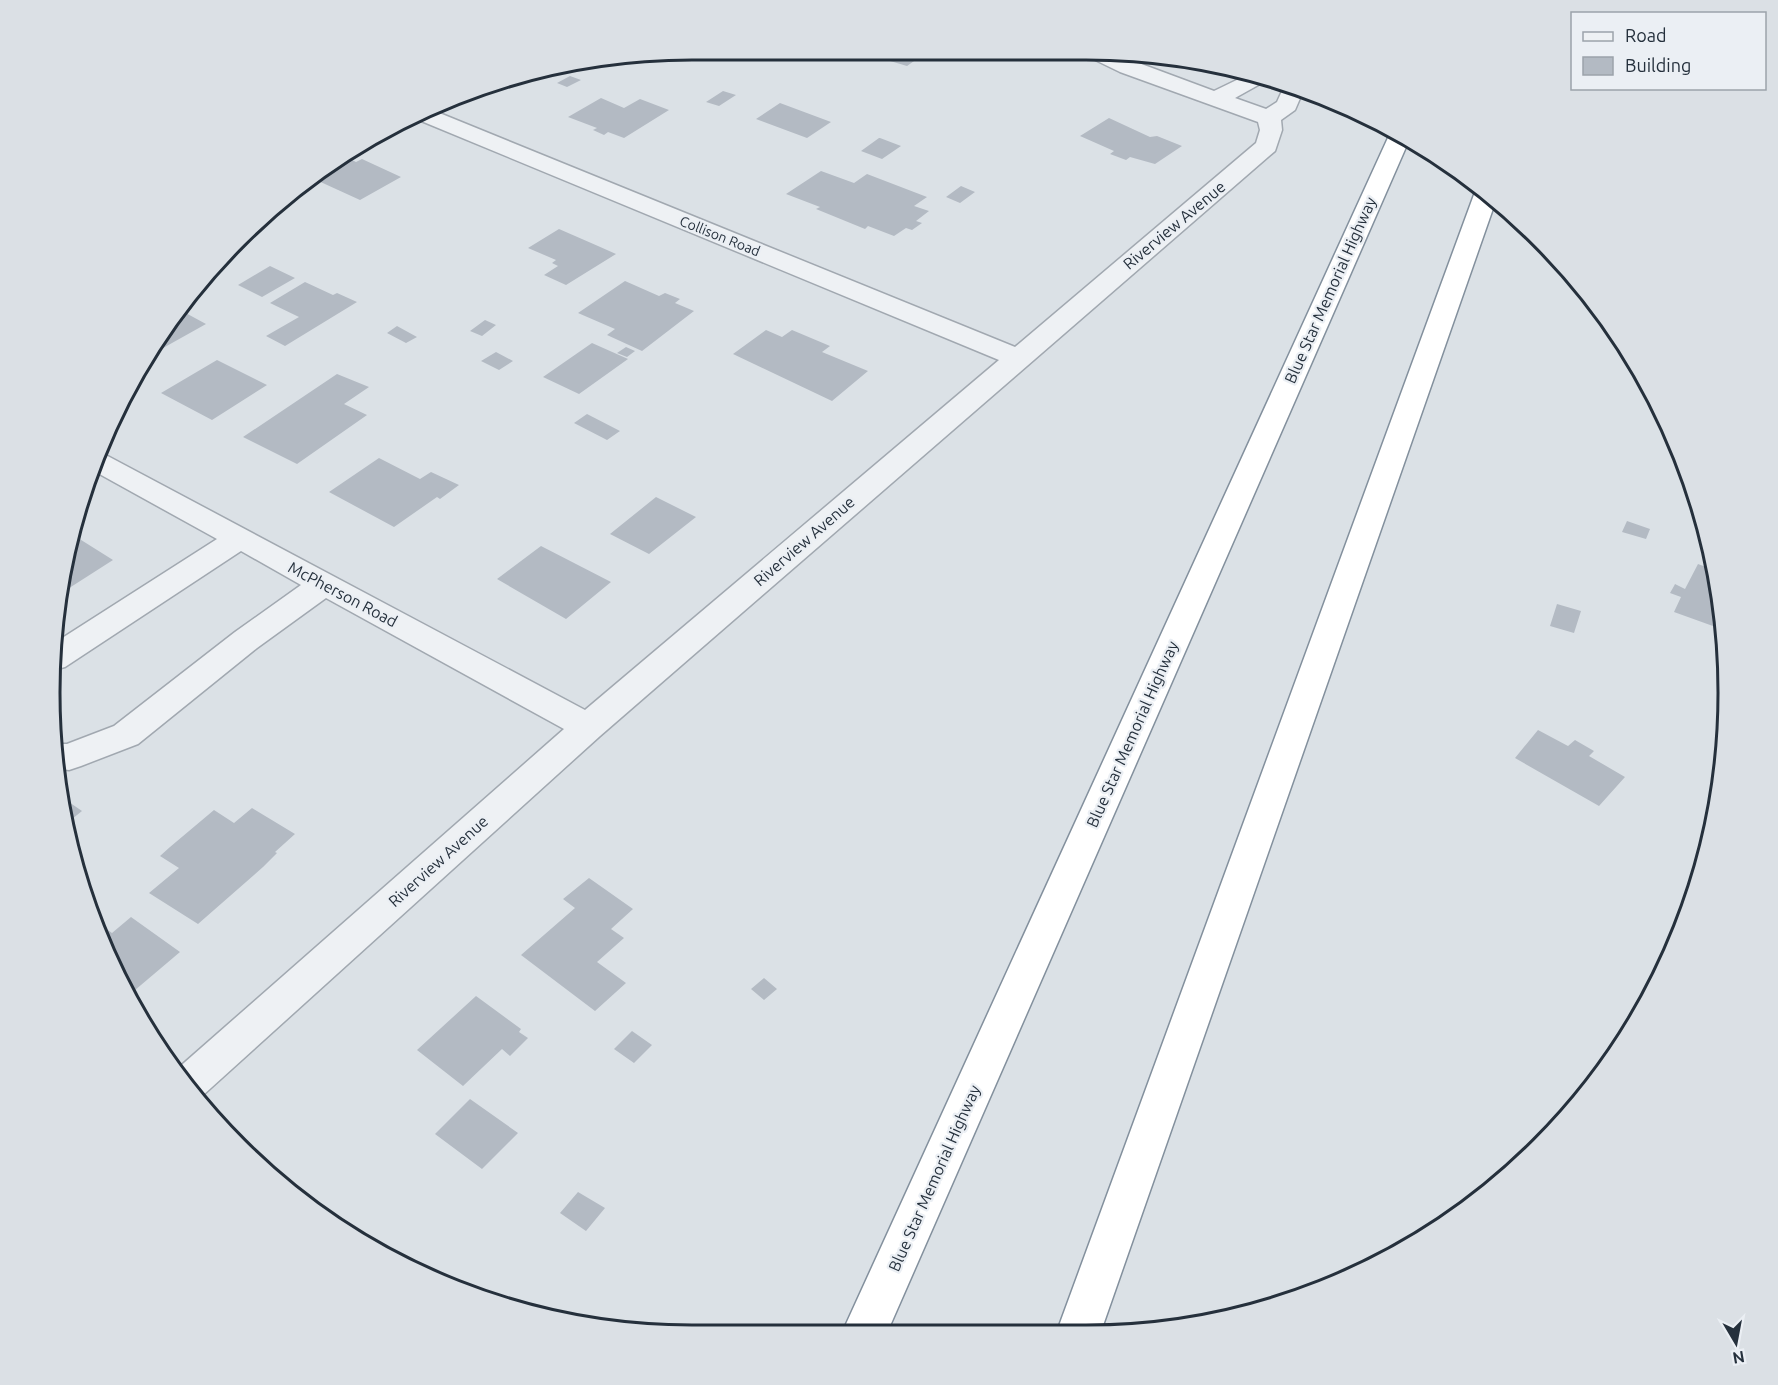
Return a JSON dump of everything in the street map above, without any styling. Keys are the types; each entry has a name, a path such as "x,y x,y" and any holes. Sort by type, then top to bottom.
{"highway":[{"name":"Blue Star Memorial Highway","path":"867,1325 1397,142"},
{"path":"1081,1325 1484,201"}],"street":[{"path":"1115,61 1269,118 1287,105 1291,95"},
{"path":"1217,98 1249,82"},
{"name":"Collison Road","path":"430,117 1017,358"},
{"name":"Riverview Avenue","path":"193,1080 588,727 1267,146 1271,130 1269,118"},
{"name":"McPherson Road","path":"103,464 588,727"},
{"path":"61,655 240,538"},
{"path":"63,756 69,757 126,735 246,640 324,584"}],"building":[{"path":"887,60 916,60 907,66"},
{"path":"570,76 581,80 567,87 557,83"},
{"path":"723,91 736,95 719,106 706,102"},
{"path":"601,98 624,108 640,99 669,110 624,138 608,132 604,135 593,130 597,128 568,117"},
{"path":"780,103 831,122 807,138 756,119"},
{"path":"1109,118 1150,137 1157,136 1182,146 1155,164 1130,157 1126,160 1110,154 1114,151 1080,136"},
{"path":"879,138 901,146 882,159 861,151"},
{"path":"362,159 401,177 360,200 320,182 352,160 356,162"},
{"path":"821,171 854,183 867,174 927,197 914,206 929,211 916,221 922,223 912,230 906,228 894,236 868,226 865,229 816,209 820,207 786,194"},
{"path":"961,186 975,192 960,203 946,197"},
{"path":"559,229 616,254 566,285 544,275 558,266 552,263 556,260 528,248"},
{"path":"270,266 295,278 262,297 238,285"},
{"path":"625,281 659,296 665,293 680,299 675,303 694,311 642,351 607,335 615,329 578,313"},
{"path":"305,282 333,295 337,293 357,302 285,346 266,336 299,317 270,303"},
{"path":"186,313 206,324 162,348"},
{"path":"485,320 496,325 482,336 470,331"},
{"path":"397,326 417,337 406,343 387,333"},
{"path":"766,330 782,337 792,330 830,346 822,352 868,371 832,401 733,354"},
{"path":"592,343 628,359 579,394 543,377"},
{"path":"626,347 635,351 627,357 617,353"},
{"path":"496,352 513,361 499,370 481,361"},
{"path":"217,360 267,385 212,420 161,393"},
{"path":"337,374 369,387 344,404 367,415 297,464 243,437"},
{"path":"587,414 620,431 607,440 574,423"},
{"path":"379,458 420,479 431,472 459,485 440,499 437,497 394,527 329,492"},
{"path":"656,497 696,517 649,554 610,534"},
{"path":"1627,521 1650,529 1646,539 1622,532"},
{"path":"80,539 113,560 69,588"},
{"path":"541,546 611,582 566,619 497,579"},
{"path":"1698,564 1705,567 1715,627 1674,612 1681,597 1670,593 1675,584 1685,589"},
{"path":"1557,604 1581,611 1574,633 1550,626"},
{"path":"1538,730 1568,746 1575,740 1594,751 1589,756 1625,777 1599,806 1515,758"},
{"path":"70,803 82,811 73,818"},
{"path":"252,808 295,834 275,852 277,853 263,867 198,924 149,893 179,868 160,856 214,810 234,823"},
{"path":"589,878 633,909 611,929 624,938 597,962 626,983 595,1011 521,955 575,908 563,899"},
{"path":"131,917 180,952 135,990 106,928 112,933"},
{"path":"764,978 777,989 764,1000 751,989"},
{"path":"476,996 521,1029 519,1032 528,1038 510,1056 502,1049 463,1086 417,1050"},
{"path":"632,1031 652,1045 634,1063 614,1049"},
{"path":"470,1099 518,1133 482,1169 435,1134"},
{"path":"578,1192 605,1208 586,1231 560,1213"}]}
